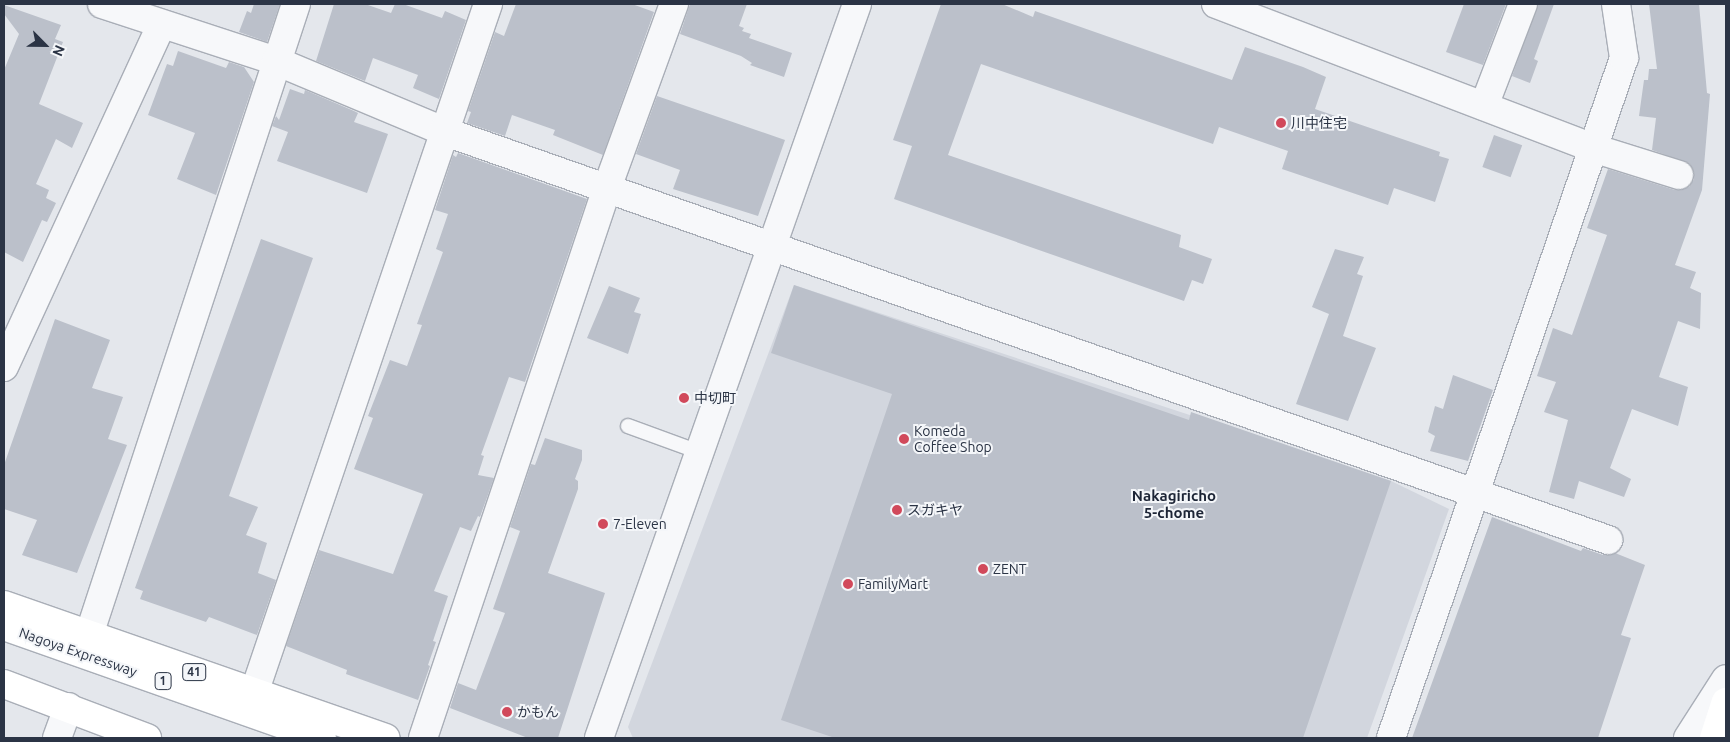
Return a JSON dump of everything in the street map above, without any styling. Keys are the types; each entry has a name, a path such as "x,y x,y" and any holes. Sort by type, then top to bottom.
{"main road":[{"name":"41","path":"4,605 385,738"},
{"name":"Nagoya Expressway","path":"4,626 322,738"},
{"name":"Nagoya Expressway","path":"4,642 280,738"},
{"path":"4,684 68,706 147,738"},
{"path":"1714,738 1726,702"}],"street":[{"path":"89,635 296,4"},
{"path":"254,693 443,130 488,4"},
{"path":"423,738 607,188 674,4"},
{"path":"599,738 770,246 857,4"},
{"path":"1216,4 1593,148 1680,175"},
{"path":"1484,106 1523,4"},
{"path":"1391,738 1624,58 1616,4"},
{"path":"111,5 161,25 276,61 443,130 1608,540"},
{"path":"4,367 161,25"},
{"path":"1688,738 1726,679"},
{"path":"57,738 68,706"}],"lane":[{"path":"628,426 699,452"}],"shaded area":[{"path":"794,285 1391,481 1449,509 1367,738 633,738 628,727"}],"building":[{"path":"254,4 280,4 267,42 239,32 247,11 251,13"},
{"path":"334,4 365,4 391,13 395,4 403,4 442,18 445,11 466,20 439,99 413,88 418,75 373,58 365,81 316,61"},
{"path":"516,4 632,4 654,12 603,155 553,135 555,130 512,115 505,136 467,123 471,112 468,111 495,32 504,36"},
{"path":"690,4 747,4 739,26 744,28 742,31 751,34 749,38 792,53 784,77 750,65 752,63 741,56 680,34"},
{"path":"941,4 1002,4 1033,17 1035,11 1232,80 1245,47 1303,67 1326,77 1315,109 1440,152 1439,156 1449,159 1435,202 1394,188 1388,205 1282,169 1288,151 1219,127 1213,144 981,64 948,155 1181,235 1179,247 1212,259 1203,284 1192,280 1184,301 894,199 912,146 893,140"},
{"path":"1464,4 1506,4 1483,65 1446,52"},
{"path":"1538,4 1554,4 1534,59 1538,61 1530,83 1512,76"},
{"path":"1649,4 1699,4 1707,93 1710,94 1702,190 1675,265 1696,272 1690,288 1701,293 1700,329 1678,321 1659,377 1688,387 1678,426 1632,409 1610,468 1631,479 1624,497 1579,481 1574,499 1549,492 1568,420 1544,412 1556,382 1537,376 1553,328 1572,335 1607,235 1587,228 1608,169 1675,190 1689,187 1694,179 1690,164 1652,150 1656,118 1639,116 1644,80 1648,80 1649,69 1657,69"},
{"path":"4,5 61,25 55,39 63,42 39,104 83,123 72,148 56,139 36,184 49,190 46,198 56,203 47,222 42,220 23,262 4,252 4,70 19,34 4,14"},
{"path":"178,51 226,68 229,62 244,67 254,82 216,195 177,179 195,133 148,115 167,64 173,66"},
{"path":"290,89 304,94 305,90 354,111 358,113 354,122 388,134 367,193 277,161 288,132 272,126 276,116 279,120"},
{"path":"657,96 785,140 758,216 673,189 680,170 636,154"},
{"path":"1494,135 1522,145 1511,177 1482,167"},
{"path":"458,153 587,199 525,382 509,377 481,455 484,456 478,475 494,478 480,517 478,516 471,531 460,527 434,591 448,596 433,641 436,642 428,665 430,666 418,700 346,674 347,670 286,646 319,550 393,574 423,494 354,469 373,418 368,416 390,360 407,366 422,325 417,324 443,252 436,249 448,214 435,210 453,155 456,157"},
{"path":"261,239 313,258 229,496 258,507 246,535 267,543 258,573 276,580 257,635 209,617 206,622 140,599 143,591 135,588"},
{"path":"1335,249 1364,257 1357,274 1363,276 1343,336 1376,348 1348,421 1296,404 1329,314 1312,307"},
{"name":"ZENT","path":"794,285 1189,420 1191,412 1391,481 1303,738 835,738 781,720 892,394 771,353"},
{"path":"609,286 640,298 634,312 641,314 628,354 587,338"},
{"path":"55,319 110,340 92,388 123,397 108,439 127,445 77,573 22,555 37,520 4,509 4,465"},
{"path":"1453,375 1493,390 1468,461 1430,451 1435,436 1428,432 1435,406 1443,409"},
{"path":"545,438 582,450 582,460 575,479 578,481 578,489 548,573 605,593 558,738 528,738 450,708 458,683 476,690 505,613 493,609 520,531 510,527 531,464 535,465"},
{"path":"1492,517 1581,551 1583,548 1603,555 1615,553 1645,565 1621,635 1631,638 1598,738 1412,738"}],"place":[{"name":"川中住宅","path":"1281,123"},
{"name":"中切町","path":"684,398"},
{"name":"Komeda Coffee Shop","path":"904,439"},
{"name":"スガキヤ","path":"897,510"},
{"name":"7-Eleven","path":"603,524"},
{"name":"ZENT","path":"983,569"},
{"name":"FamilyMart","path":"848,584"},
{"name":"かもん","path":"507,712"}],"district":[{"name":"Nakagiricho 5-chome","path":"1174,504"}]}
